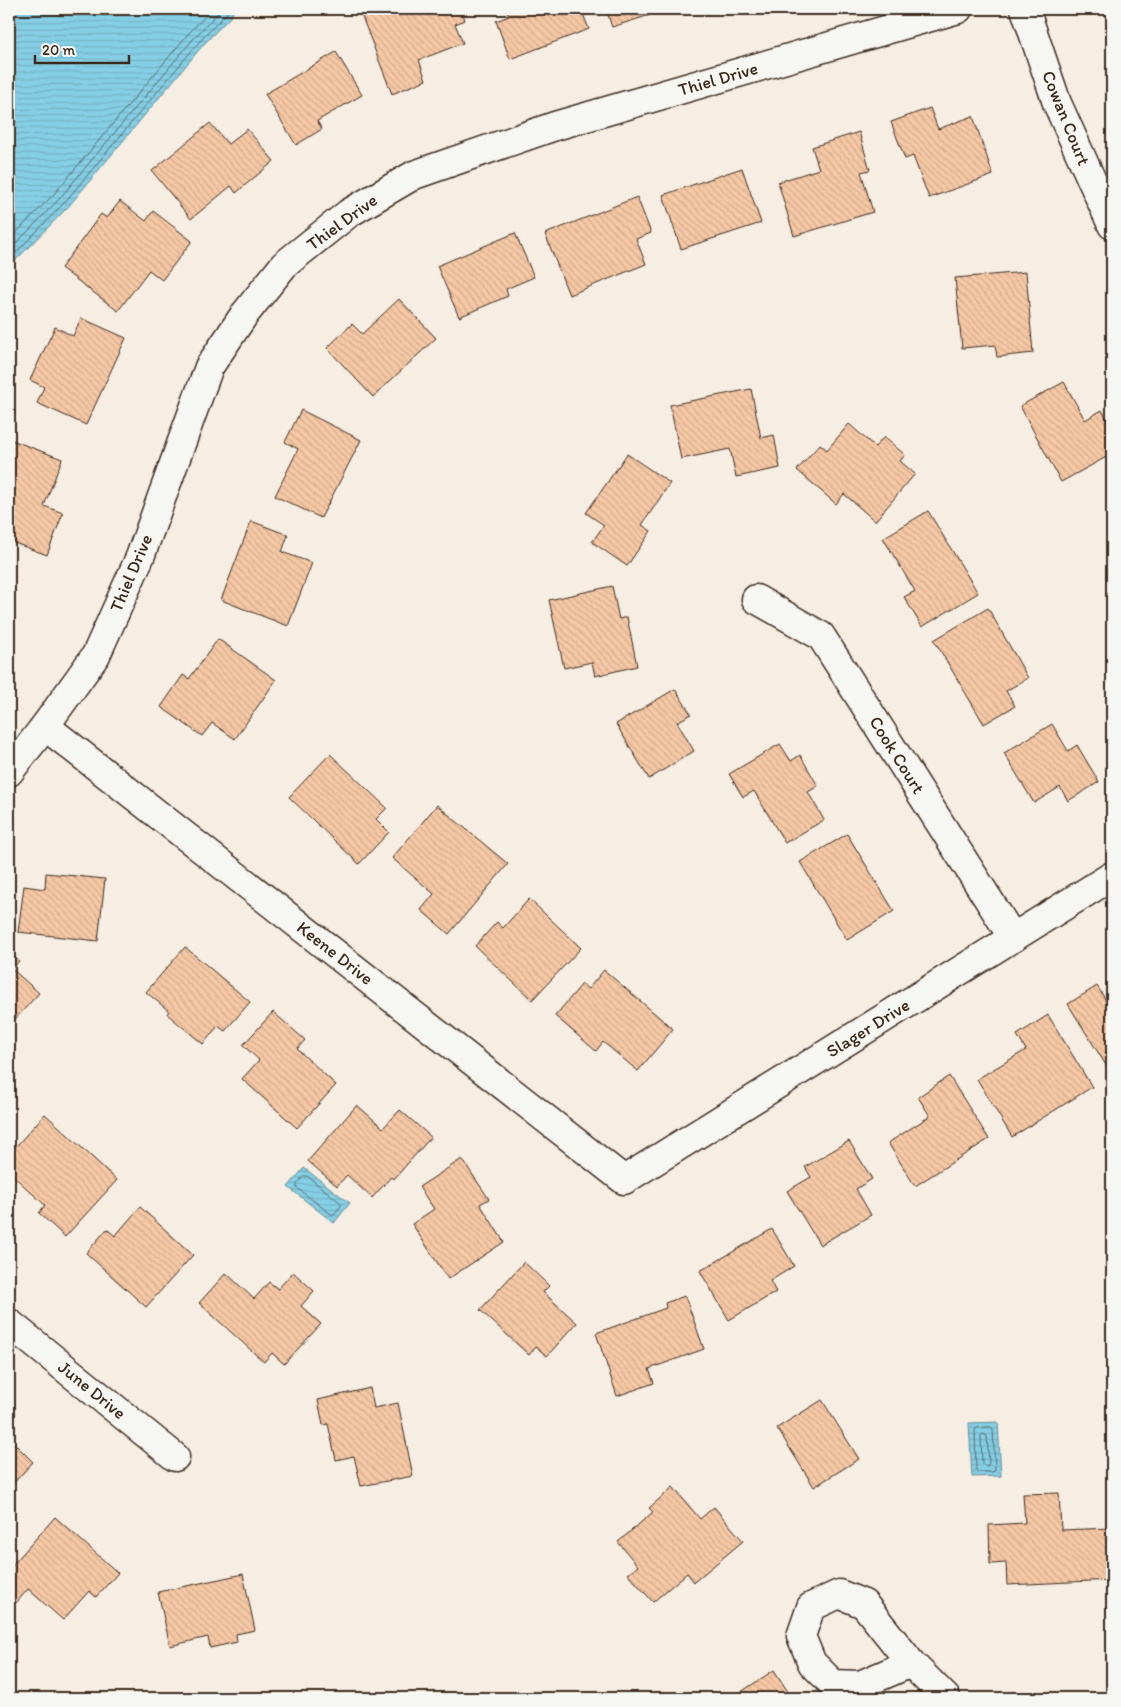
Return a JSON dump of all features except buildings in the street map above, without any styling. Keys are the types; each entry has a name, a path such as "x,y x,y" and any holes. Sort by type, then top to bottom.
{"street":[{"name":"Thiel Drive","path":"9,772 96,655 140,557 209,367 244,315 284,265 349,212 414,174 555,126 958,9"},
{"name":"Cowan Court","path":"1025,9 1057,102 1112,225"},
{"name":"Cook Court","path":"756,599 821,636 1013,938"},
{"name":"Keene Drive","path":"45,726 624,1180"},
{"name":"Slager Drive","path":"624,1180 1112,876"},
{"name":"June Drive","path":"9,1323 174,1458"},
{"path":"911,1663 946,1698"}],"water":[{"path":"9,9 234,9 232,15 203,45 68,207 9,267"},
{"path":"304,1168 350,1203 334,1223 288,1187"},
{"path":"998,1422 1001,1476 972,1477 969,1423"}]}
